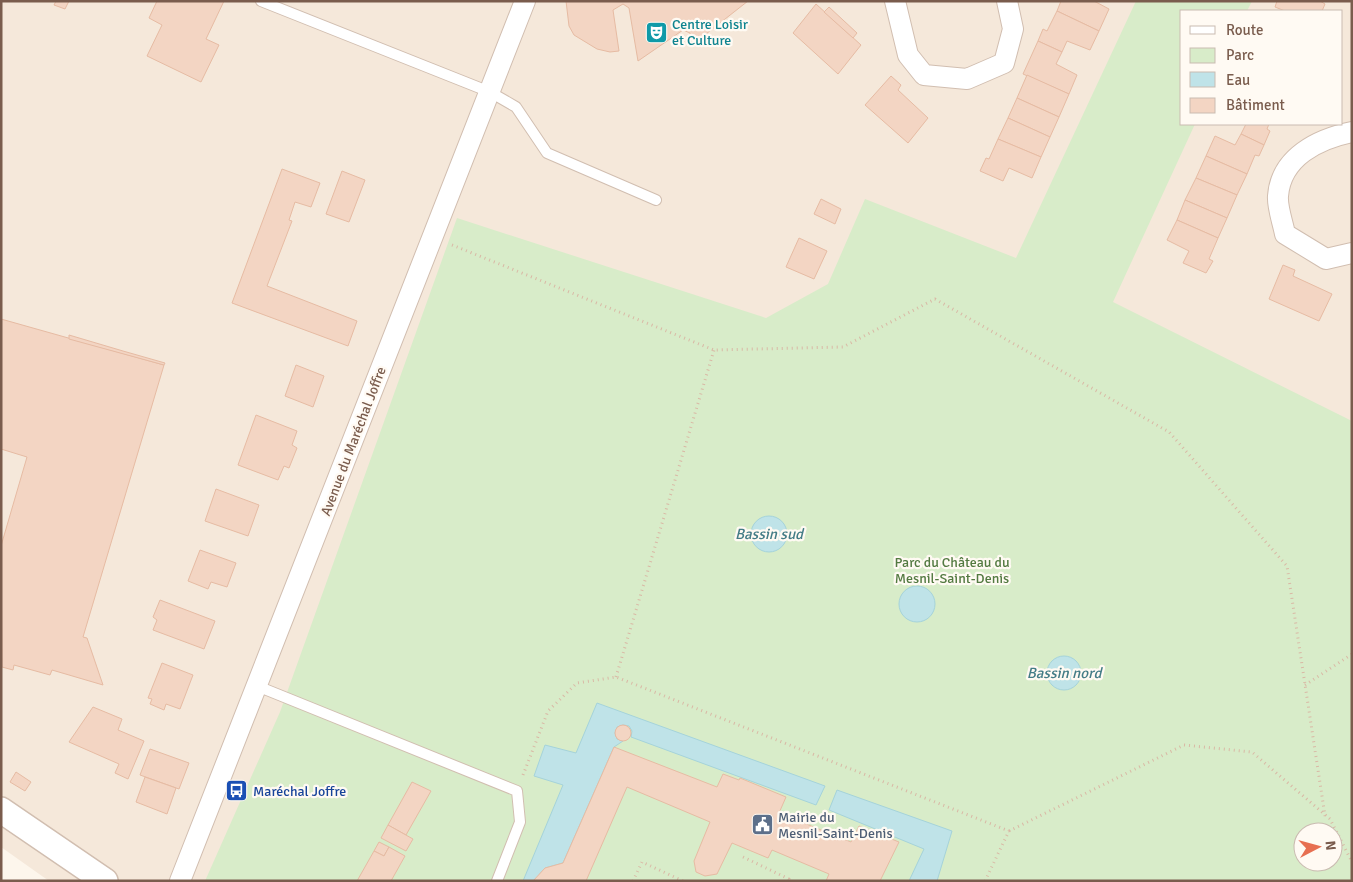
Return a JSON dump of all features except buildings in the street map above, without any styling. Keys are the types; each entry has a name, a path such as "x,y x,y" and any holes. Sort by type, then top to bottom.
{"street":[{"name":"Avenue du Maréchal Joffre","path":"180,881 525,1"},
{"path":"895,1 908,55 924,75 967,79 1004,63 1013,29 1007,1"},
{"path":"1352,132 1332,136 1304,150 1287,168 1278,196 1285,234 1326,259 1352,253"},
{"path":"1,810 105,881"}],"lane":[{"path":"261,1 490,92 516,107 547,153 656,200"},
{"path":"257,686 517,791 520,822 497,881"}],"path":[{"path":"433,238 714,350 843,347 935,299 1169,432 1287,566 1325,816"},
{"path":"616,677 714,350"},
{"path":"1305,685 1352,654"},
{"path":"517,791 548,711 577,683 616,677 1010,831"},
{"path":"985,881 1010,831 1184,744 1252,752 1330,819 1352,862"},
{"path":"743,857 790,880"},
{"path":"633,881 642,862 683,881"}],"shaded area":[{"path":"1,1 1352,1 1352,881 49,881 1,847"}],"green space":[{"name":"Parc du Château du Mesnil-Saint-Denis","path":"1136,1 1252,1 1248,10 1180,10 1180,125 1195,125 1113,302 1352,421 1352,881 205,881 280,712 457,218 766,318 828,284 865,199 1016,258"}],"water":[{"name":"Bassin sud","path":"769,516 776,517 782,521 786,527 786,541 782,547 776,551 769,552 762,551 756,547 752,541 751,534 752,527 756,521 762,517"},
{"path":"917,586 929,592 935,604 929,616 917,622 905,616 899,604 905,592"},
{"name":"Bassin nord","path":"1064,656 1071,657 1076,661 1080,666 1080,680 1076,685 1071,689 1064,690 1057,689 1052,685 1048,680 1047,673 1048,666 1052,661 1057,657"},
{"path":"597,703 825,786 816,805 631,737 632,731 629,726 623,725 617,727 615,733 617,739 623,741 614,747 563,863 545,868 534,881 523,881 563,785 534,776 545,745 576,753"},
{"path":"837,790 952,831 937,881 909,881 924,849 829,810"}],"place":[{"name":"Centre Loisir et Culture","path":"656,32"},
{"name":"Maréchal Joffre","path":"237,791"},
{"name":"Mairie du Mesnil-Saint-Denis","path":"762,825"}]}
